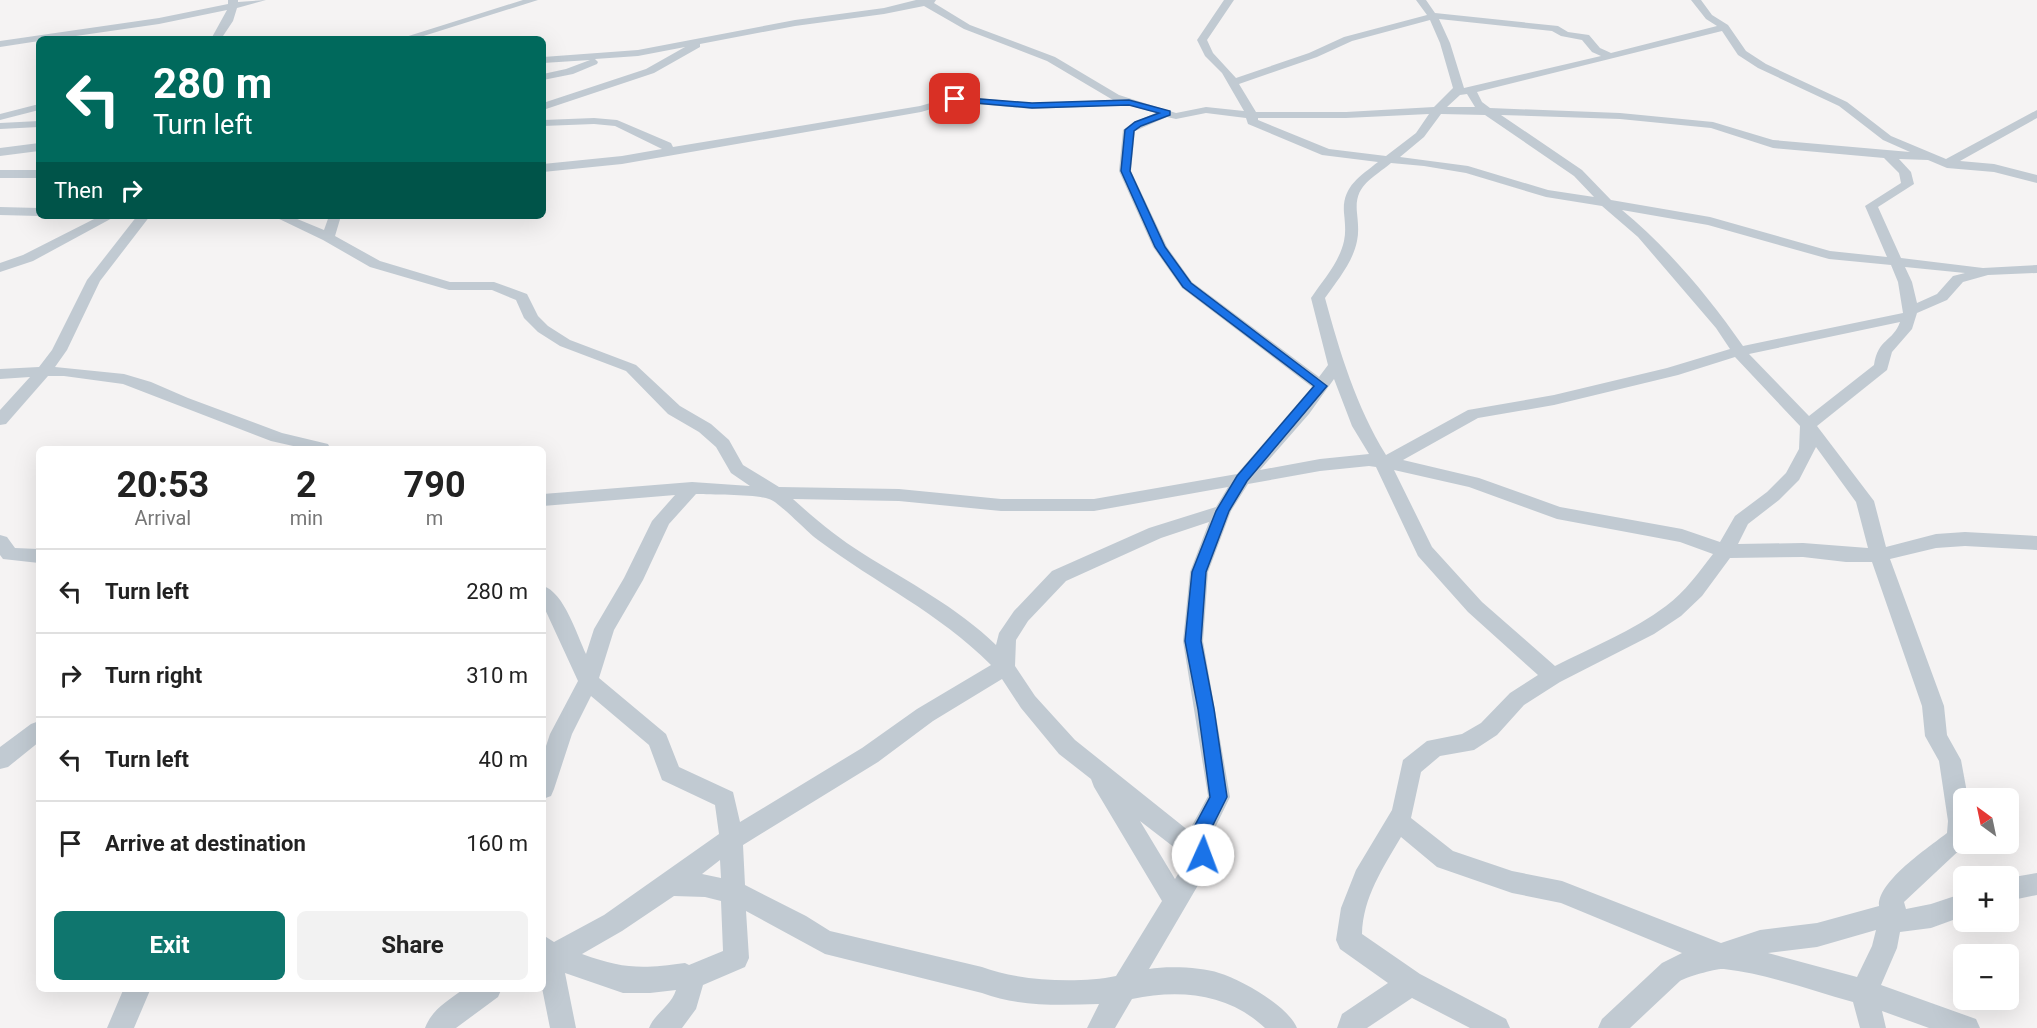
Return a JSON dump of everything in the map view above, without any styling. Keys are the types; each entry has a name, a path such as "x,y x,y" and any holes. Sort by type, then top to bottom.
{"street":[{"path":"55,36 261,0"},
{"path":"421,36 533,0"},
{"path":"546,60 609,56 701,42 795,23 937,0"},
{"path":"1229,0 1202,40 1209,54 1226,71 1252,115 1252,122 1326,152 1416,161 1468,170 1546,193 1710,221 1828,255 1988,271 2037,269"},
{"path":"1421,0 1434,16 1449,48 1449,59 1459,89 1457,93"},
{"path":"1696,0 1709,17 1725,27 1737,47 1750,59 1843,104 1887,138 1947,164 1994,168 2037,179"},
{"path":"922,1 967,27 1051,60 1129,103 1176,116 1206,110 1252,115 1383,116 1437,111 1620,116 1699,123 1724,128 1773,144 1927,157"},
{"path":"219,36 224,31 233,4"},
{"path":"1232,82 1313,55 1348,39 1434,16 1555,28 1558,33 1585,37 1596,50 1609,56"},
{"path":"1553,676 1475,607 1425,551 1384,462 1360,426 1336,365 1318,298 1334,276 1351,241 1350,192 1420,135 1437,111 1457,93 1725,27"},
{"path":"0,46 36,40"},
{"path":"546,105 650,71 701,42"},
{"path":"0,46 36,49"},
{"path":"546,76 569,72 609,56"},
{"path":"1472,90 1477,104 1578,173 1608,205 1654,246 1740,352 1808,425 1865,501 1879,555 1933,706 1936,736 1950,760 1960,821 1958,838 1910,878 1892,898 1892,914 1884,948 1864,992 1874,1028"},
{"path":"546,168 622,160 921,109 955,99 1032,106 1129,103"},
{"path":"0,117 36,108"},
{"path":"1947,164 2037,112"},
{"path":"1167,113 1138,124 1130,130 1125,171 1160,247 1187,285 1321,386"},
{"path":"546,123 594,121 617,123 667,146 668,151"},
{"path":"0,126 36,124"},
{"path":"0,152 36,147"},
{"path":"1497,1028 1411,983 1349,940 1348,926 1354,899 1403,810 1411,767 1435,748 1466,743 1489,729 1517,699 1553,676 1647,629 1674,611 1695,591 1725,551 1741,520 1773,496 1793,476 1807,449 1808,425 1882,367 1884,351 1905,329 1909,314 1905,282 1871,206 1908,184 1905,172 1886,153"},
{"path":"0,174 36,174"},
{"path":"0,211 36,212"},
{"path":"0,268 28,258 105,219"},
{"path":"0,420 44,371 59,350 94,280 142,219"},
{"path":"286,219 328,237 375,264 449,286 494,286 522,297 531,318 543,329 565,343 631,368 674,410 705,428 723,444 737,469 775,493 809,524 854,556 916,594 971,633 1005,667 1028,702 1067,747 1094,767 1144,811 1203,855"},
{"path":"328,237 334,219"},
{"path":"1384,462 1474,414 1554,400 1671,372 1740,352 1909,314 1942,297 1958,279 1988,271"},
{"path":"1100,1028 1126,988 1203,855 1201,831 1219,797 1193,641 1199,572 1222,511 1242,479 1336,365"},
{"path":"0,374 44,371 92,374 145,385 182,402 277,436 314,446"},
{"path":"546,500 692,488 775,493 899,495 1000,505 1094,505 1320,465 1369,460 1473,482 1557,513 1682,536 1725,551 1803,550 1846,555 1879,555 1936,541 1965,539 2037,543"},
{"path":"546,780 561,734 588,681 604,629 633,580 661,521 692,488"},
{"path":"1005,667 1006,639 1021,616 1059,576 1155,532 1222,511"},
{"path":"3,550 36,556"},
{"path":"546,596 552,602 588,681 658,740 670,773 725,798 731,840 736,958 689,978 685,976 649,981 617,979 576,963 546,955"},
{"path":"546,955 613,923 671,884 713,851 870,755 925,715 1005,667"},
{"path":"0,760 36,732"},
{"path":"1094,767 1176,902"},
{"path":"1398,820 1445,859 1512,882 1562,892 1721,956 1787,970 1864,992 1967,1028"},
{"path":"671,884 705,886 733,892 797,924 825,942 982,980 999,987 1044,992 1106,991 1161,980 1217,985 1267,1012 1284,1028"},
{"path":"2019,888 2037,884"},
{"path":"1611,1028 1671,972 1687,963 1704,962 1760,942 1817,935 1892,914 1903,921 1931,916 1953,908"},
{"path":"546,959 563,1028"},
{"path":"662,1028 682,1009 691,984 689,978"},
{"path":"1350,1028 1351,1023 1411,983"},
{"path":"120,1028 136,992"},
{"path":"438,1028 451,1014 483,992"}],"route":[{"path":"955,99 987,100 1032,106 1129,103 1167,113 1138,124 1130,130 1125,171 1160,247 1187,285 1321,386 1303,410 1242,479 1222,511 1199,572 1193,641 1219,797 1201,831 1203,855"}]}
